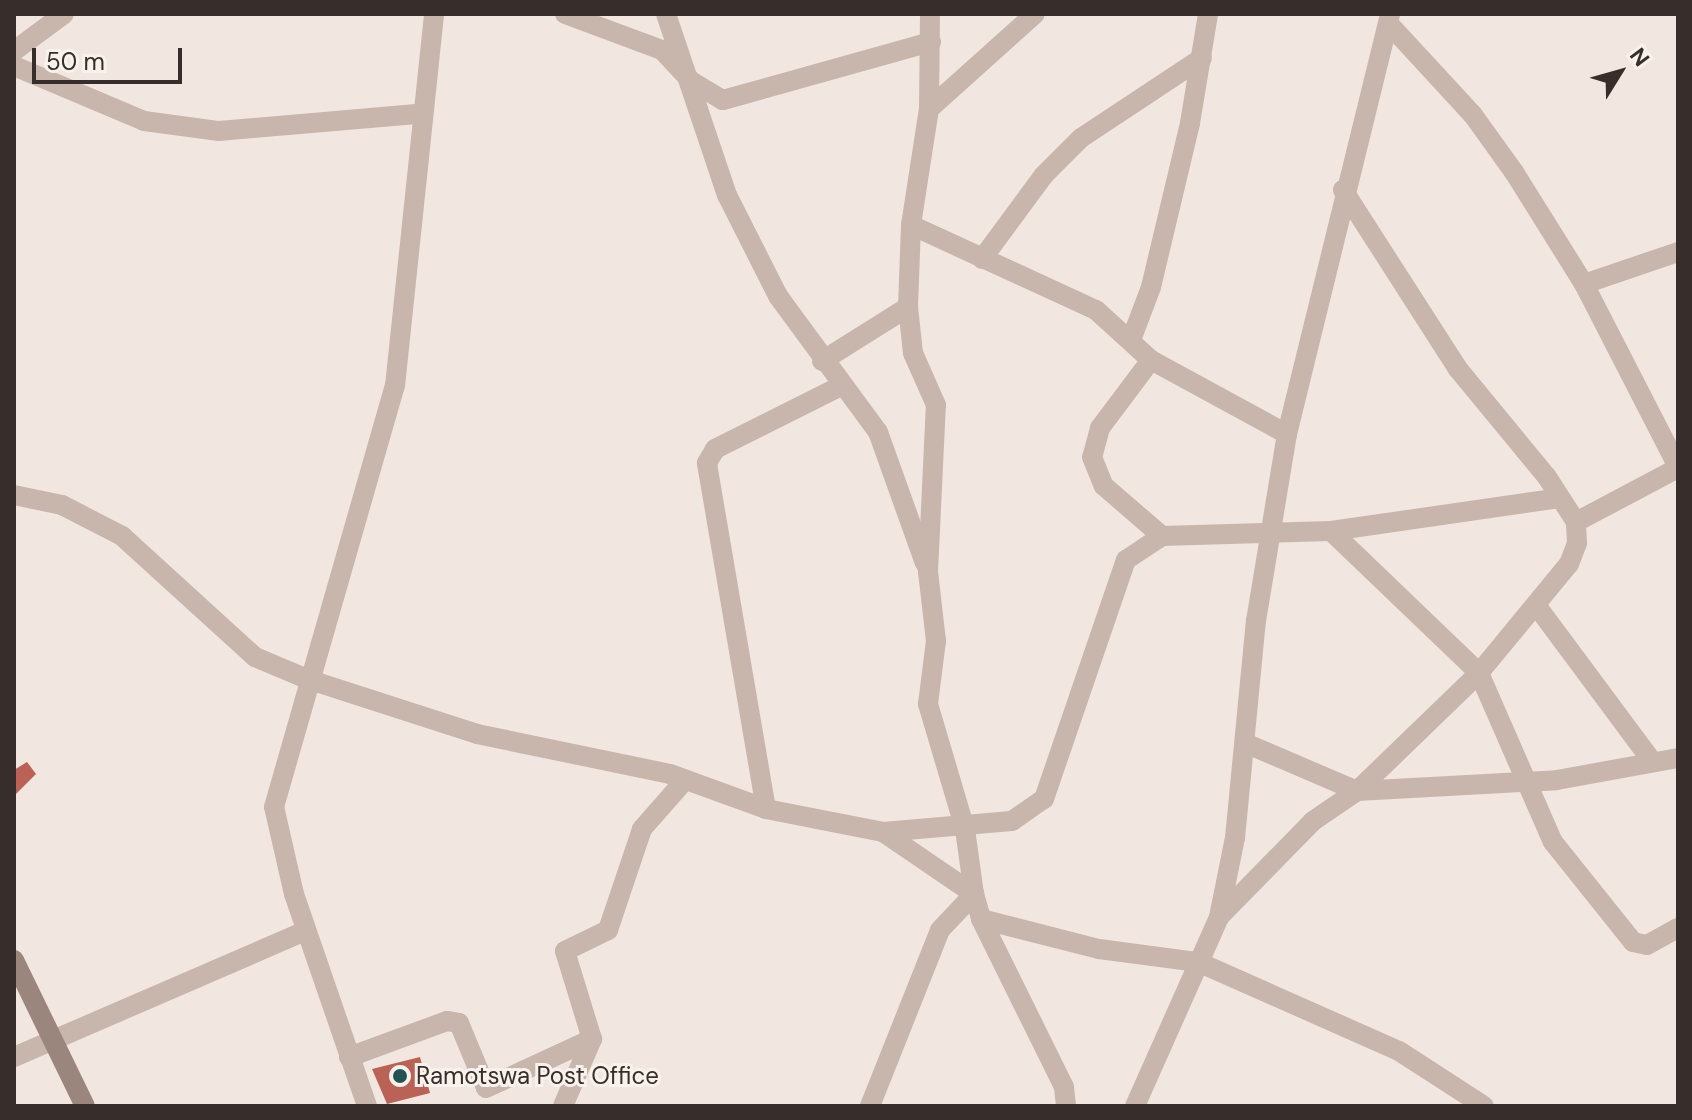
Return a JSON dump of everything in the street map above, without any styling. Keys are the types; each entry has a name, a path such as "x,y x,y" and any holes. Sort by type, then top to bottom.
{"street":[{"path":"14,51 64,14"},
{"path":"367,1106 305,931 274,807 307,679 395,386 419,114 434,14"},
{"path":"565,14 662,50 691,81 723,100 931,42"},
{"path":"666,14 727,195 778,296 839,387 878,432 928,572"},
{"path":"930,14 929,109 911,225 908,307 913,353 936,405 928,572 936,641 928,704 965,829 974,894 981,919 1058,1074 1066,1106"},
{"path":"929,109 1035,14"},
{"path":"1131,340 1151,287 1202,58 1208,14"},
{"path":"1135,1106 1219,917 1287,434 1343,190 1390,19"},
{"path":"1390,19 1473,115 1584,284 1678,468 1576,522"},
{"path":"982,259 1044,175 1081,138 1202,58"},
{"path":"14,66 144,121 219,131 419,114"},
{"path":"1219,917 1313,821 1357,791 1479,673 1569,564 1576,522 1458,369 1343,190"},
{"path":"911,225 1096,310 1151,360 1287,434"},
{"path":"1584,284 1678,252"},
{"path":"822,361 908,307"},
{"path":"1151,360 1100,428 1092,457 1104,486 1162,536"},
{"path":"766,809 707,463 715,449 839,387"},
{"path":"14,495 62,505 122,536 255,657 307,679 477,734 685,780 766,809 883,832 965,829 1012,821 1044,799 1126,560 1162,536 1272,529 1331,531 1560,498"},
{"path":"1331,531 1479,673 1553,842 1633,942 1647,945 1678,928"},
{"path":"1536,605 1652,761"},
{"path":"1245,743 1357,791 1526,783 1678,758"},
{"path":"563,1106 592,1039 565,951 606,933 642,829 685,780"},
{"path":"883,832 974,894"},
{"path":"870,1106 940,930 974,894"},
{"path":"981,919 1099,949 1198,962 1399,1051 1484,1106"},
{"path":"14,1057 305,931"},
{"path":"14,960 56,1039 85,1106"},
{"path":"349,1057 447,1021 459,1023 486,1088 592,1039"}],"building":[{"path":"27,762 36,774 14,796 14,770"},
{"name":"Ramotswa Post Office","path":"420,1057 430,1093 387,1104 372,1069"}],"place":[{"name":"Ramotswa Post Office","path":"400,1076"}]}
